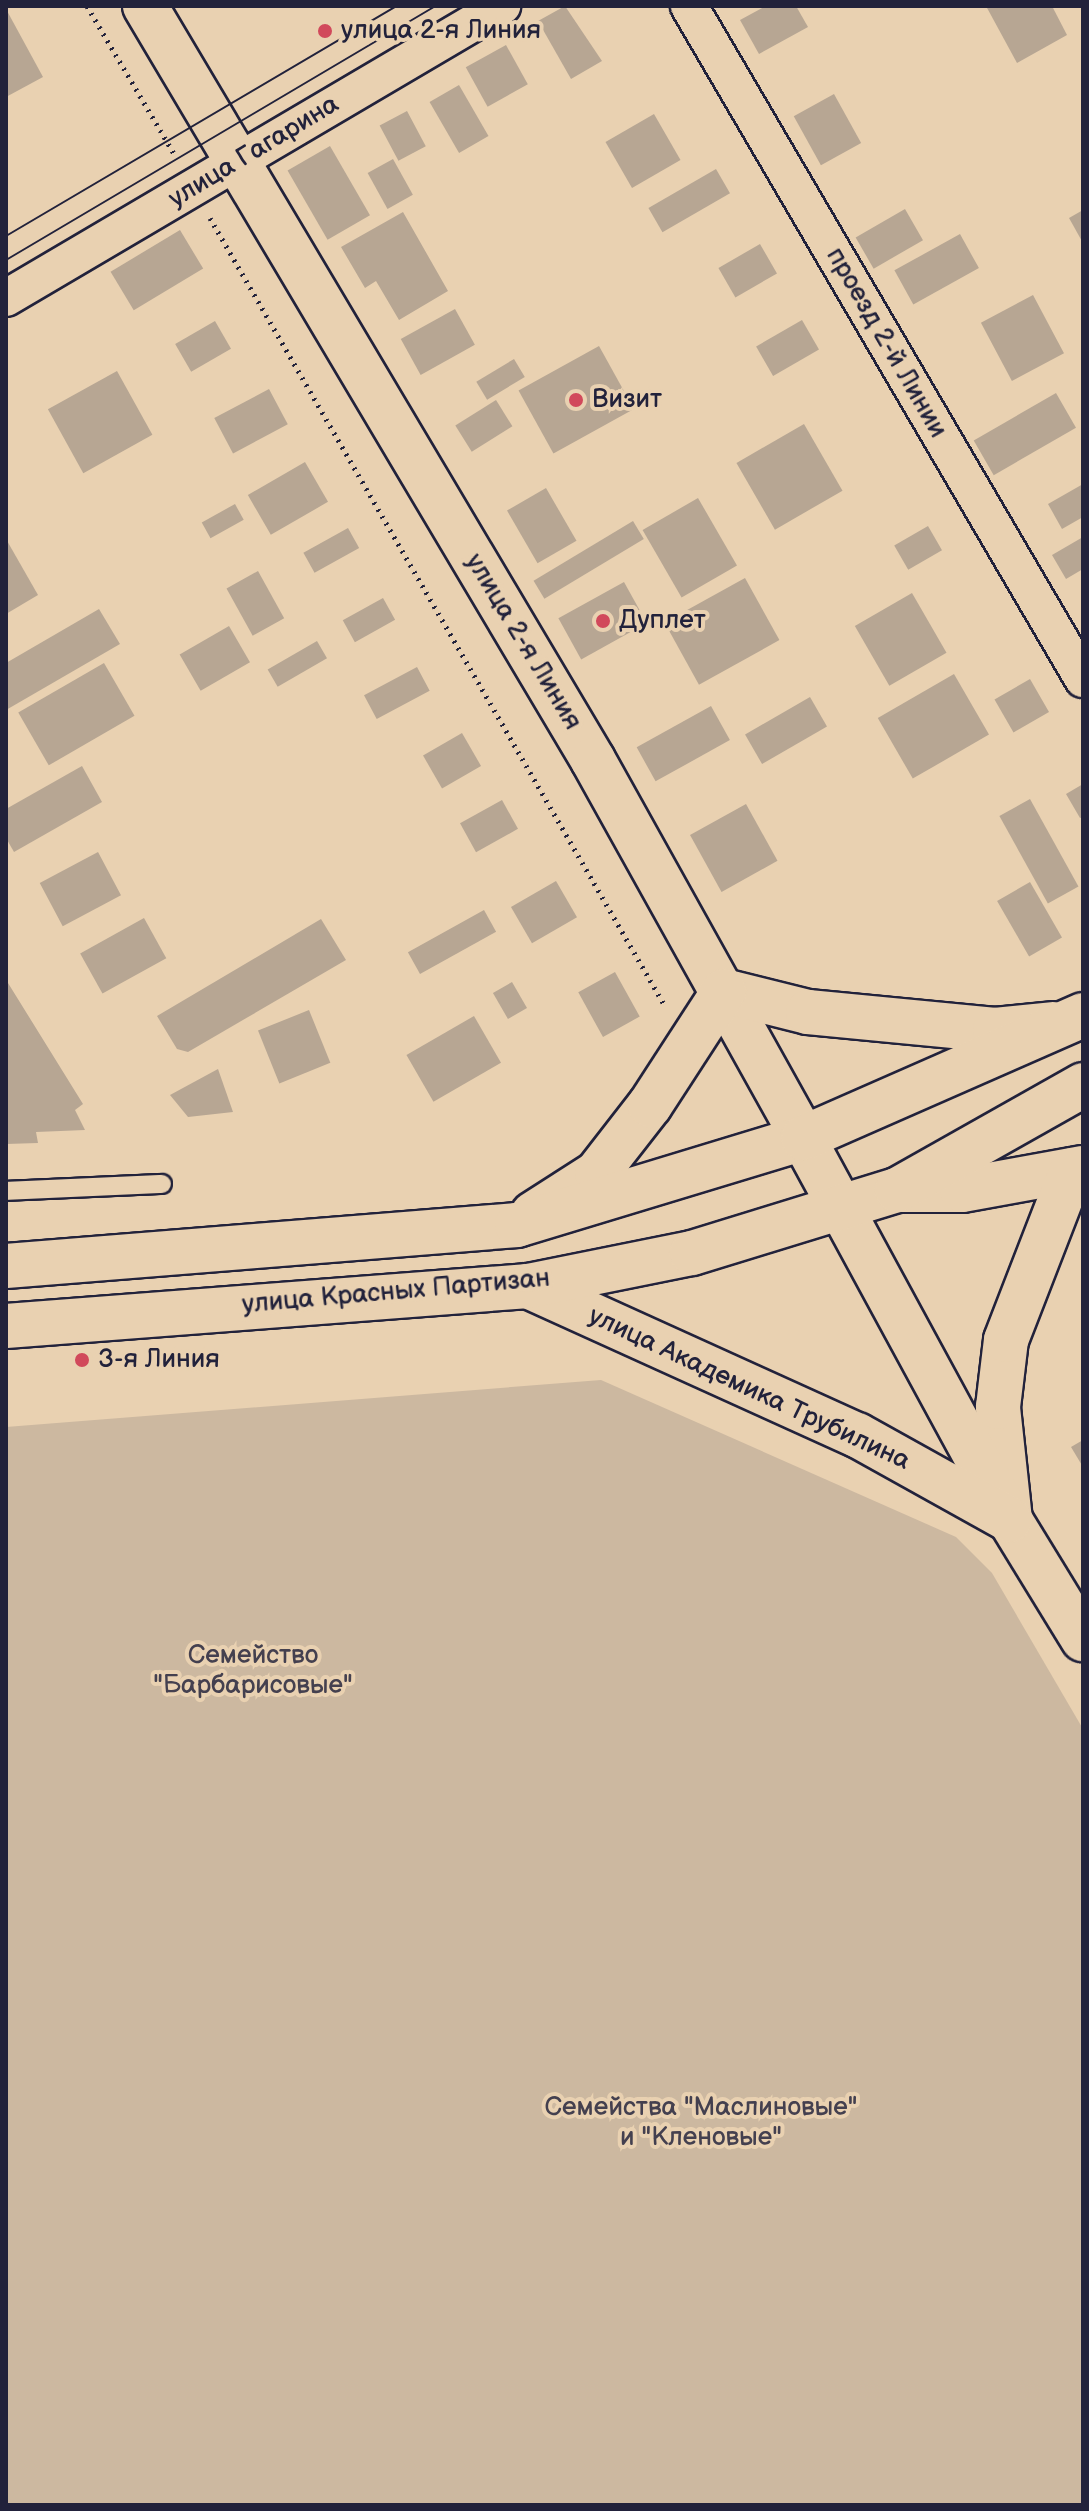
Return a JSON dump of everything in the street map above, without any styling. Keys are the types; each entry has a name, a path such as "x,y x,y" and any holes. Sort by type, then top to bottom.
{"main road":[{"name":"улица 2-я Линия","path":"145,6 724,991 844,1211"},
{"path":"517,1225 597,1173 650,1105 724,991 808,1012 995,1030 1076,1018"},
{"path":"6,1266 517,1225 803,1138 1076,1018"},
{"name":"улица Красных Партизан","path":"6,1326 528,1286 692,1253 844,1211 897,1190 1083,1085"},
{"path":"897,1190 962,1190 1078,1169"},
{"name":"улица Академика Трубилина","path":"1010,1520 998,1407 1006,1340 1078,1169"},
{"name":"улица Академика Трубилина","path":"844,1211 1010,1520 1083,1639"},
{"name":"улица Академика Трубилина","path":"528,1286 857,1435 1010,1520"}],"street":[{"name":"улица Гагарина","path":"6,298 502,6"},
{"name":"проезд 2-й Линии","path":"689,6 1083,679"}],"lane":[{"path":"6,1191 162,1184"}],"path":[{"path":"87,6 671,1016"}],"green space":[{"name":"Семейства \"Маслиновые\" и \"Кленовые\"","path":"601,1380 956,1537 992,1573 1083,1729 1083,2505 6,2505 6,1427"}],"building":[{"path":"565,6 602,61 571,79 538,21"},
{"path":"766,6 796,6 808,27 759,54 740,20"},
{"path":"986,6 1052,6 1067,35 1017,63"},
{"path":"6,9 43,77 6,97"},
{"path":"506,45 528,84 488,107 466,67"},
{"path":"459,85 488,136 459,153 430,102"},
{"path":"834,94 861,143 821,165 794,116"},
{"path":"407,111 426,146 398,161 380,126"},
{"path":"654,114 680,160 632,188 606,142"},
{"path":"330,146 370,215 328,240 288,170"},
{"path":"393,159 413,195 388,209 368,173"},
{"path":"716,169 730,193 662,232 648,208"},
{"path":"905,209 923,240 874,269 856,238"},
{"path":"1083,210 1083,243 1069,218"},
{"path":"403,212 448,291 399,320 376,281 365,288 341,247"},
{"path":"180,230 203,269 134,310 111,272"},
{"path":"960,234 979,268 913,304 894,270"},
{"path":"760,244 777,273 735,297 718,268"},
{"path":"1033,295 1064,353 1012,381 981,323"},
{"path":"455,309 475,345 421,375 401,339"},
{"path":"802,320 819,349 773,376 756,346"},
{"path":"215,321 231,349 191,372 175,344"},
{"name":"Визит","path":"599,346 634,409 553,454 519,391"},
{"path":"514,359 525,377 487,400 476,382"},
{"path":"117,371 152,435 83,473 48,409"},
{"path":"269,389 288,424 233,453 214,418"},
{"path":"1056,393 1076,428 994,475 974,440"},
{"path":"496,400 512,426 472,452 455,425"},
{"path":"804,424 842,491 775,530 736,463"},
{"path":"305,462 328,502 271,535 248,495"},
{"path":"1083,484 1083,517 1062,529 1048,504"},
{"path":"546,488 576,541 538,563 507,510"},
{"path":"698,498 737,566 682,598 643,530"},
{"path":"235,504 244,520 210,538 202,522"},
{"path":"633,521 644,539 544,599 534,581"},
{"path":"928,526 942,550 908,570 894,546"},
{"path":"348,528 359,548 315,573 303,553"},
{"path":"1083,537 1083,569 1066,579 1052,555"},
{"path":"6,539 38,595 6,614"},
{"path":"258,571 284,618 253,636 227,588"},
{"path":"745,578 779,640 699,685 665,623"},
{"name":"Дуплет","path":"624,582 647,623 581,659 558,618"},
{"path":"912,593 946,653 889,686 855,626"},
{"path":"383,598 395,620 355,642 343,620"},
{"path":"99,609 120,644 6,710 6,663"},
{"path":"229,626 250,662 201,691 180,654"},
{"path":"317,641 327,658 278,687 268,670"},
{"path":"104,663 134,716 49,765 18,712"},
{"path":"417,667 430,691 377,719 364,695"},
{"path":"954,674 989,735 913,779 878,718"},
{"path":"1030,679 1049,712 1013,732 994,700"},
{"path":"810,697 827,726 762,764 745,734"},
{"path":"711,706 730,740 656,781 637,747"},
{"path":"462,733 481,766 442,788 423,756"},
{"path":"82,766 102,802 14,852 6,838 6,809"},
{"path":"1083,784 1083,817 1080,818 1066,794"},
{"path":"1030,799 1078,886 1048,903 999,816"},
{"path":"502,800 518,829 476,852 460,823"},
{"path":"746,804 778,861 722,892 690,835"},
{"path":"98,852 121,895 63,926 40,883"},
{"path":"556,881 577,917 532,943 511,907"},
{"path":"1030,882 1062,937 1029,956 997,901"},
{"path":"484,910 496,932 420,974 408,952"},
{"path":"144,918 166,958 102,994 80,953"},
{"path":"321,919 346,960 188,1052 177,1049 157,1016"},
{"path":"615,972 640,1017 603,1037 578,992"},
{"path":"512,982 527,1008 508,1019 493,993"},
{"path":"8,983 83,1104 75,1110 85,1130 36,1132 38,1143 6,1144"},
{"path":"309,1010 330,1063 279,1083 258,1031"},
{"path":"474,1016 501,1063 433,1102 406,1055"},
{"path":"218,1069 233,1112 188,1117 170,1095"},
{"path":"1083,1440 1083,1467 1071,1447"}],"tram line":[{"path":"6,236 397,6"},
{"path":"6,260 435,6"}],"place":[{"name":"улица 2-я Линия","path":"325,31"},
{"name":"Визит","path":"576,400"},
{"name":"Дуплет","path":"603,621"},
{"name":"3-я Линия","path":"82,1360"}],"park label":[{"name":"Семейство \"Барбарисовые\"","path":"253,1671"}]}
